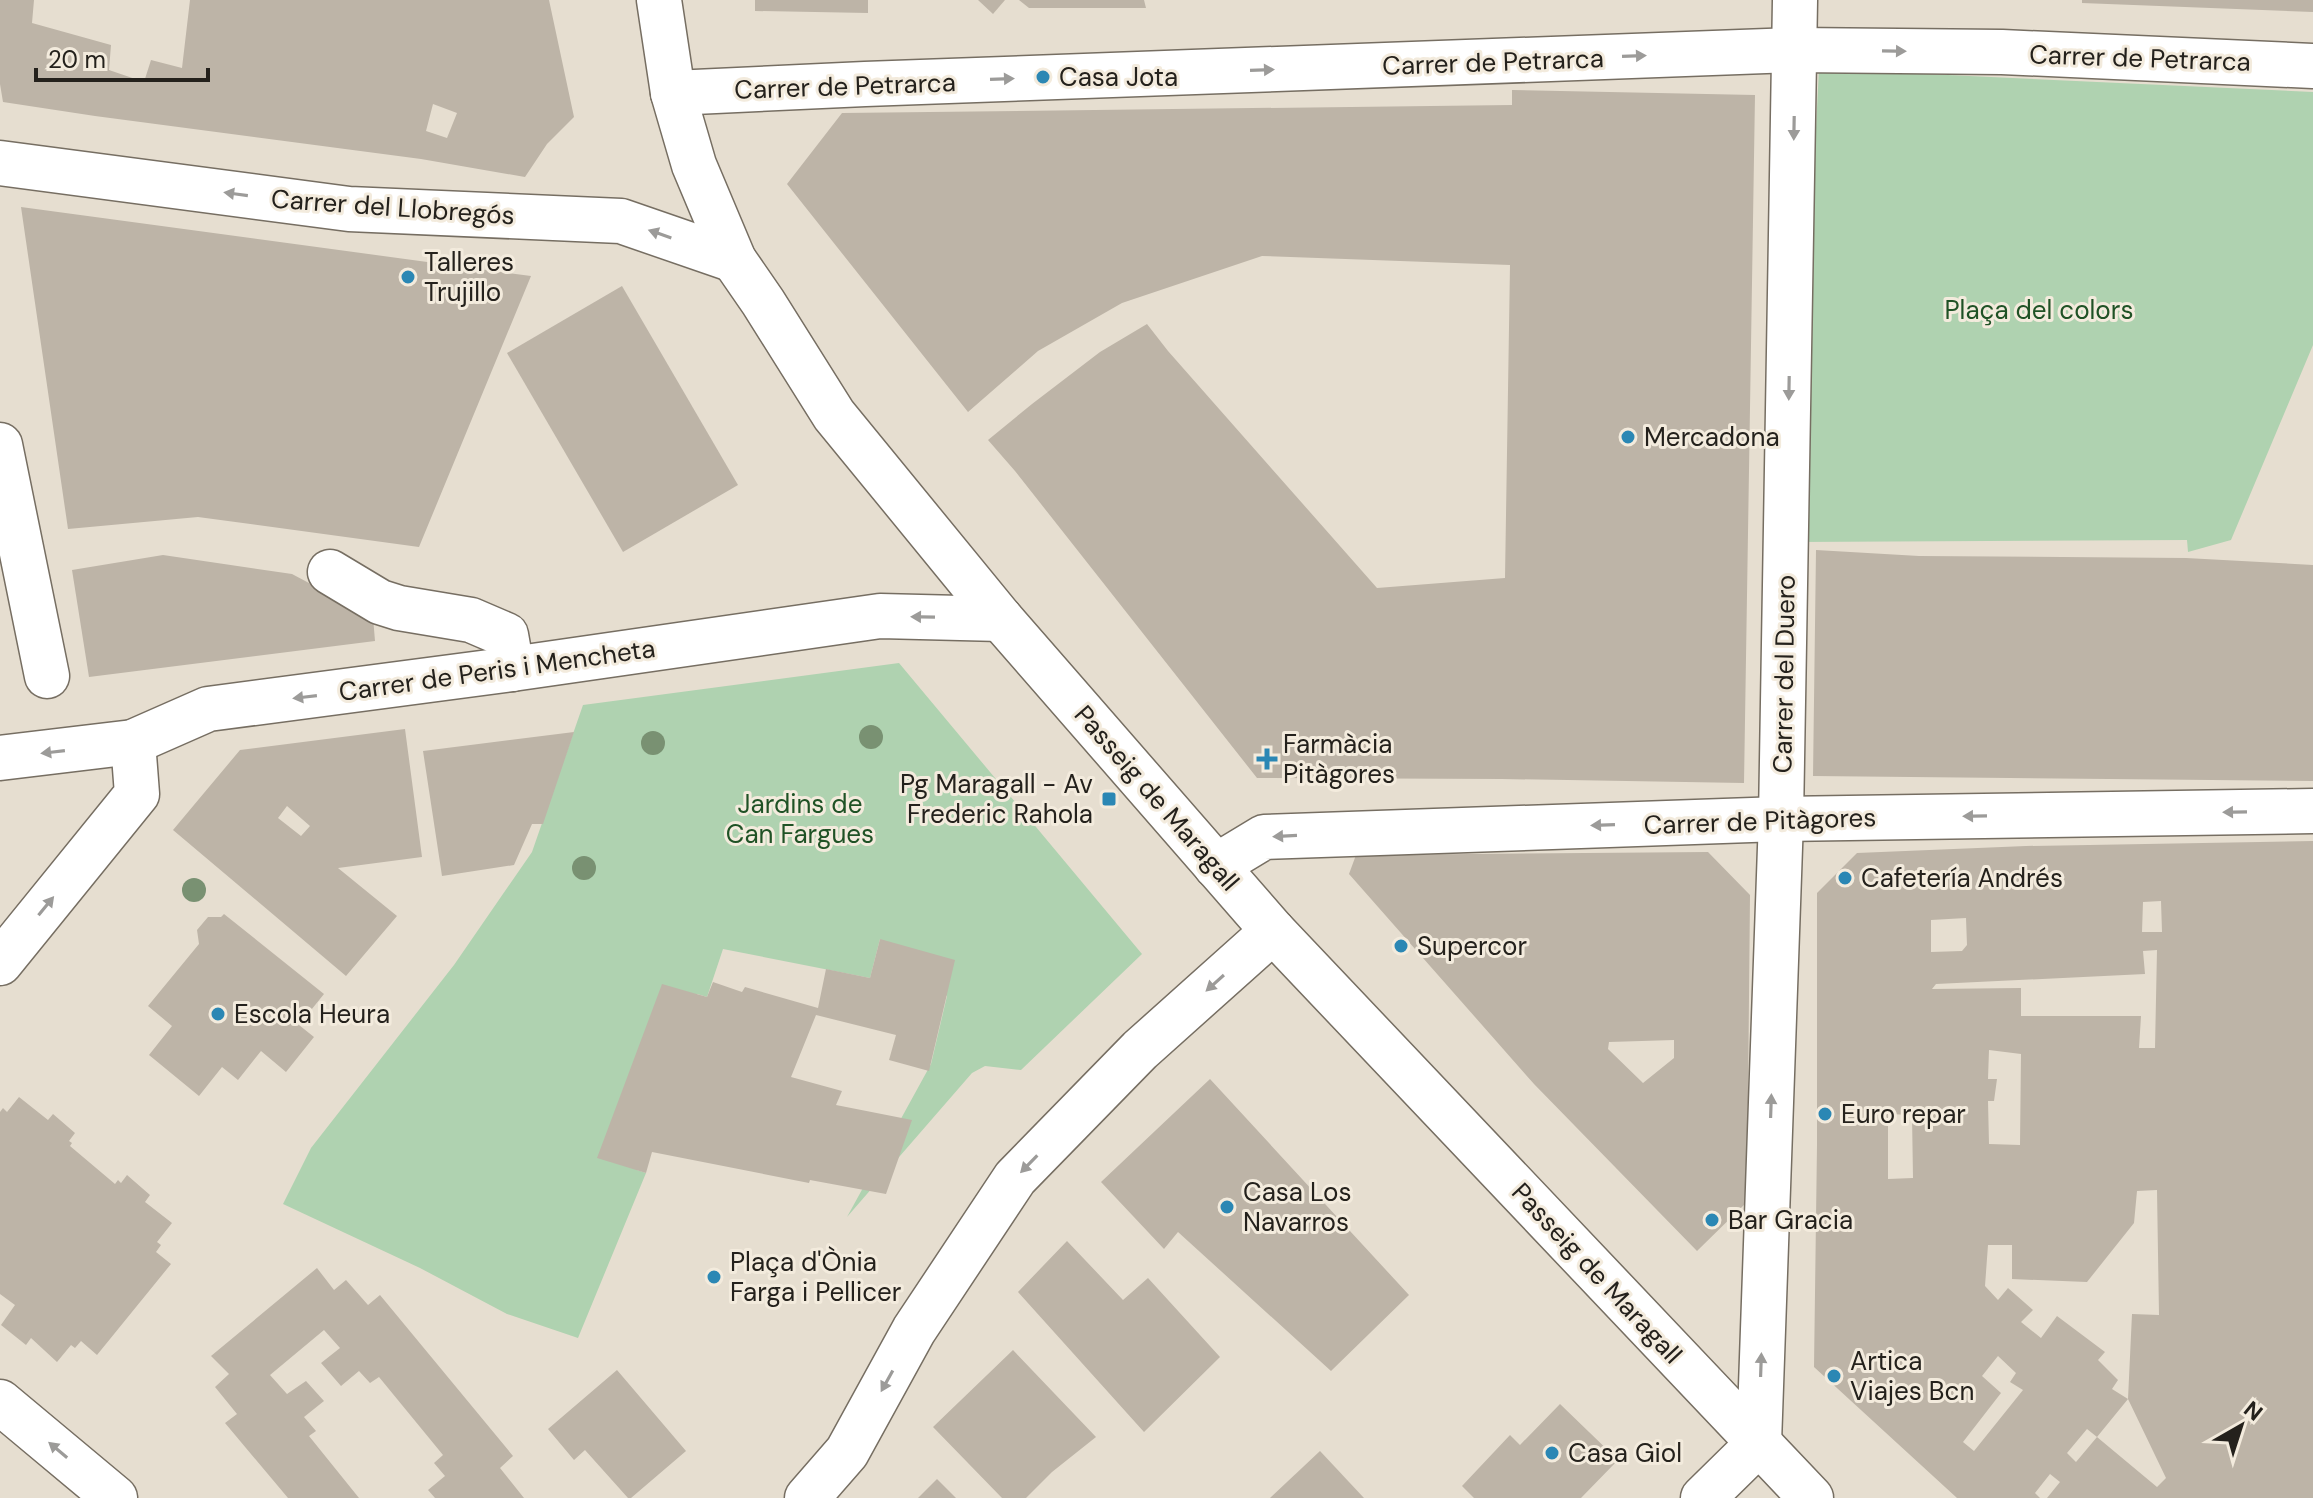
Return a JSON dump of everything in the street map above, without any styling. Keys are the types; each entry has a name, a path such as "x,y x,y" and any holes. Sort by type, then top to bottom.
{"street":[{"name":"Passeig de Maragall","path":"659,0 673,93 694,165 734,260 834,415 1001,619 1273,931 1811,1498"},
{"name":"Carrer del Duero","path":"1759,1443 1781,819 1795,0"},
{"name":"Carrer de Petrarca","path":"673,93 1796,50 2002,52 2313,66"},
{"name":"Carrer del Llobregós","path":"0,163 349,209 621,221 734,260"},
{"path":"0,445 47,676"},
{"path":"330,572 380,602 471,620 506,635 512,669"},
{"name":"Carrer de Peris i Mencheta","path":"0,758 133,742 208,709 880,616 1001,619"},
{"path":"0,963 137,794 133,742"},
{"name":"Carrer de Pitàgores","path":"1216,866 1264,837 1781,819 2313,811"},
{"path":"807,1498 847,1452 914,1330 1015,1178 1140,1050 1273,931"},
{"path":"0,1402 115,1498"},
{"path":"1703,1498 1759,1443"}],"green space":[{"name":"Plaça del colors","path":"1819,69 2313,92 2313,345 2231,540 2188,552 2187,540 1797,542"},
{"name":"Jardins de Can Fargues","path":"899,663 1142,954 1021,1070 985,1066 972,1073 847,1217 931,1064 947,996 880,939 870,978 723,949 707,997 697,994 637,1170 646,1173 578,1338 507,1314 420,1268 283,1204 311,1148 454,965 532,852 583,705"}],"building":[{"path":"0,0 34,0 32,23 111,45 109,70 144,82 151,60 182,68 190,0 549,0 574,117 547,144 525,177 421,159 3,102 0,84","holes":["433,104 457,113 447,138 426,131"]},
{"path":"755,0 868,0 868,13 755,11"},
{"path":"978,0 1005,0 993,14"},
{"path":"1019,0 1144,0 1146,8 1029,8"},
{"path":"2082,0 2313,0 2313,12 2082,3"},
{"path":"1512,90 1755,95 1744,783 1257,778 988,440 1100,352 1147,324 1377,588 1505,578 1510,265 1262,256 1122,303 1038,351 968,412 787,184 842,113 1512,105"},
{"path":"21,207 531,276 419,547 198,517 68,529"},
{"path":"622,286 738,485 623,552 507,353"},
{"path":"1816,550 1919,556 2186,558 2313,565 2313,781 1813,776"},
{"path":"163,555 292,574 373,617 375,641 89,677 72,570"},
{"path":"405,729 422,857 338,868 397,916 346,976 173,830 240,750","holes":["287,806 310,826 301,836 278,818"]},
{"path":"574,732 543,824 532,824 514,865 442,876 423,751"},
{"path":"2313,841 2313,1498 2047,1498 2060,1482 2050,1474 2035,1493 2040,1498 1957,1498 1814,1367 1817,893 1857,853 2026,846","holes":["2161,901 2162,932 2142,932 2143,902","1966,918 1967,945 1962,951 1931,952 1931,920","2157,950 2155,1048 2139,1048 2141,1016 2021,1016 2021,988 1932,989 1936,984 2145,974 2143,951","1989,1050 2021,1054 2020,1145 1989,1144 1988,1101 1994,1101 1997,1079 1988,1079","1888,1114 1912,1115 1913,1178 1888,1179","2157,1190 2159,1315 2132,1314 2128,1399 2112,1389 2118,1380 2098,1360 2105,1352 2057,1316 2041,1338 2021,1322 2033,1310 2008,1288 1998,1300 1985,1286 1988,1245 2012,1245 2012,1279 2087,1282 2134,1223 2137,1191","1998,1356 2016,1373 2010,1382 2023,1390 1974,1451 1963,1442 2001,1393 1982,1376","2128,1399 2166,1478 2157,1487 2097,1437","2087,1429 2097,1437 2076,1462 2067,1453"]},
{"path":"1708,852 1750,895 1747,1202 1697,1251 1534,1084 1349,874 1356,855","holes":["1674,1040 1674,1058 1643,1083 1608,1049 1609,1042"]},
{"path":"224,914 324,994 299,1025 314,1037 286,1072 261,1051 238,1080 222,1067 199,1096 149,1055 172,1026 148,1006 199,944 197,930 208,917"},
{"path":"880,939 955,960 929,1071 889,1060 896,1035 816,1015 791,1077 842,1091 836,1105 912,1120 886,1194 810,1180 809,1183 652,1152 646,1173 597,1158 662,984 707,997 713,982 742,992 745,987 818,1008 826,969 870,978"},
{"name":"Casa Los Navarros","path":"1210,1079 1409,1295 1331,1371 1178,1232 1164,1249 1101,1182"},
{"path":"19,1097 48,1120 53,1114 75,1133 69,1141 72,1143 70,1146 115,1184 118,1180 121,1183 127,1175 150,1195 145,1202 172,1223 157,1242 161,1245 156,1252 171,1264 97,1355 81,1341 75,1348 71,1345 57,1362 31,1338 26,1345 1,1325 15,1305 0,1294 0,1112 3,1108 7,1112"},
{"path":"1067,1241 1123,1300 1148,1278 1220,1357 1144,1432 1018,1292"},
{"path":"317,1268 334,1290 346,1280 368,1305 380,1295 513,1456 500,1468 524,1498 435,1498 428,1490 445,1476 434,1463 443,1455 379,1377 370,1383 359,1371 341,1386 321,1363 340,1348 324,1330 270,1375 287,1394 306,1381 324,1401 304,1417 316,1431 309,1436 359,1498 288,1498 225,1423 237,1414 215,1387 229,1374 211,1356"},
{"path":"1013,1350 1096,1437 1052,1472 1026,1498 1002,1498 933,1427"},
{"path":"617,1370 686,1451 631,1498 585,1450 574,1460 548,1429"},
{"name":"Casa Giol","path":"1560,1404 1618,1460 1581,1498 1474,1498 1462,1486 1510,1435 1520,1445"},
{"path":"1320,1451 1364,1498 1270,1498"},
{"path":"937,1479 956,1498 918,1498"}],"place":[{"name":"Casa Jota","path":"1043,77"},
{"name":"Talleres Trujillo","path":"408,277"},
{"name":"Mercadona","path":"1628,437"},
{"name":"Farmàcia Pitàgores","path":"1267,759"},
{"name":"Pg Maragall - Av Frederic Rahola","path":"1109,799"},
{"name":"Cafetería Andrés","path":"1845,878"},
{"name":"Supercor","path":"1401,946"},
{"name":"Escola Heura","path":"218,1014"},
{"name":"Euro repar","path":"1825,1114"},
{"name":"Casa Los Navarros","path":"1227,1207"},
{"name":"Bar Gracia","path":"1712,1220"},
{"name":"Plaça d'Ònia Farga i Pellicer","path":"714,1277"},
{"name":"Artica Viajes Bcn","path":"1834,1376"},
{"name":"Casa Giol","path":"1552,1453"}]}
